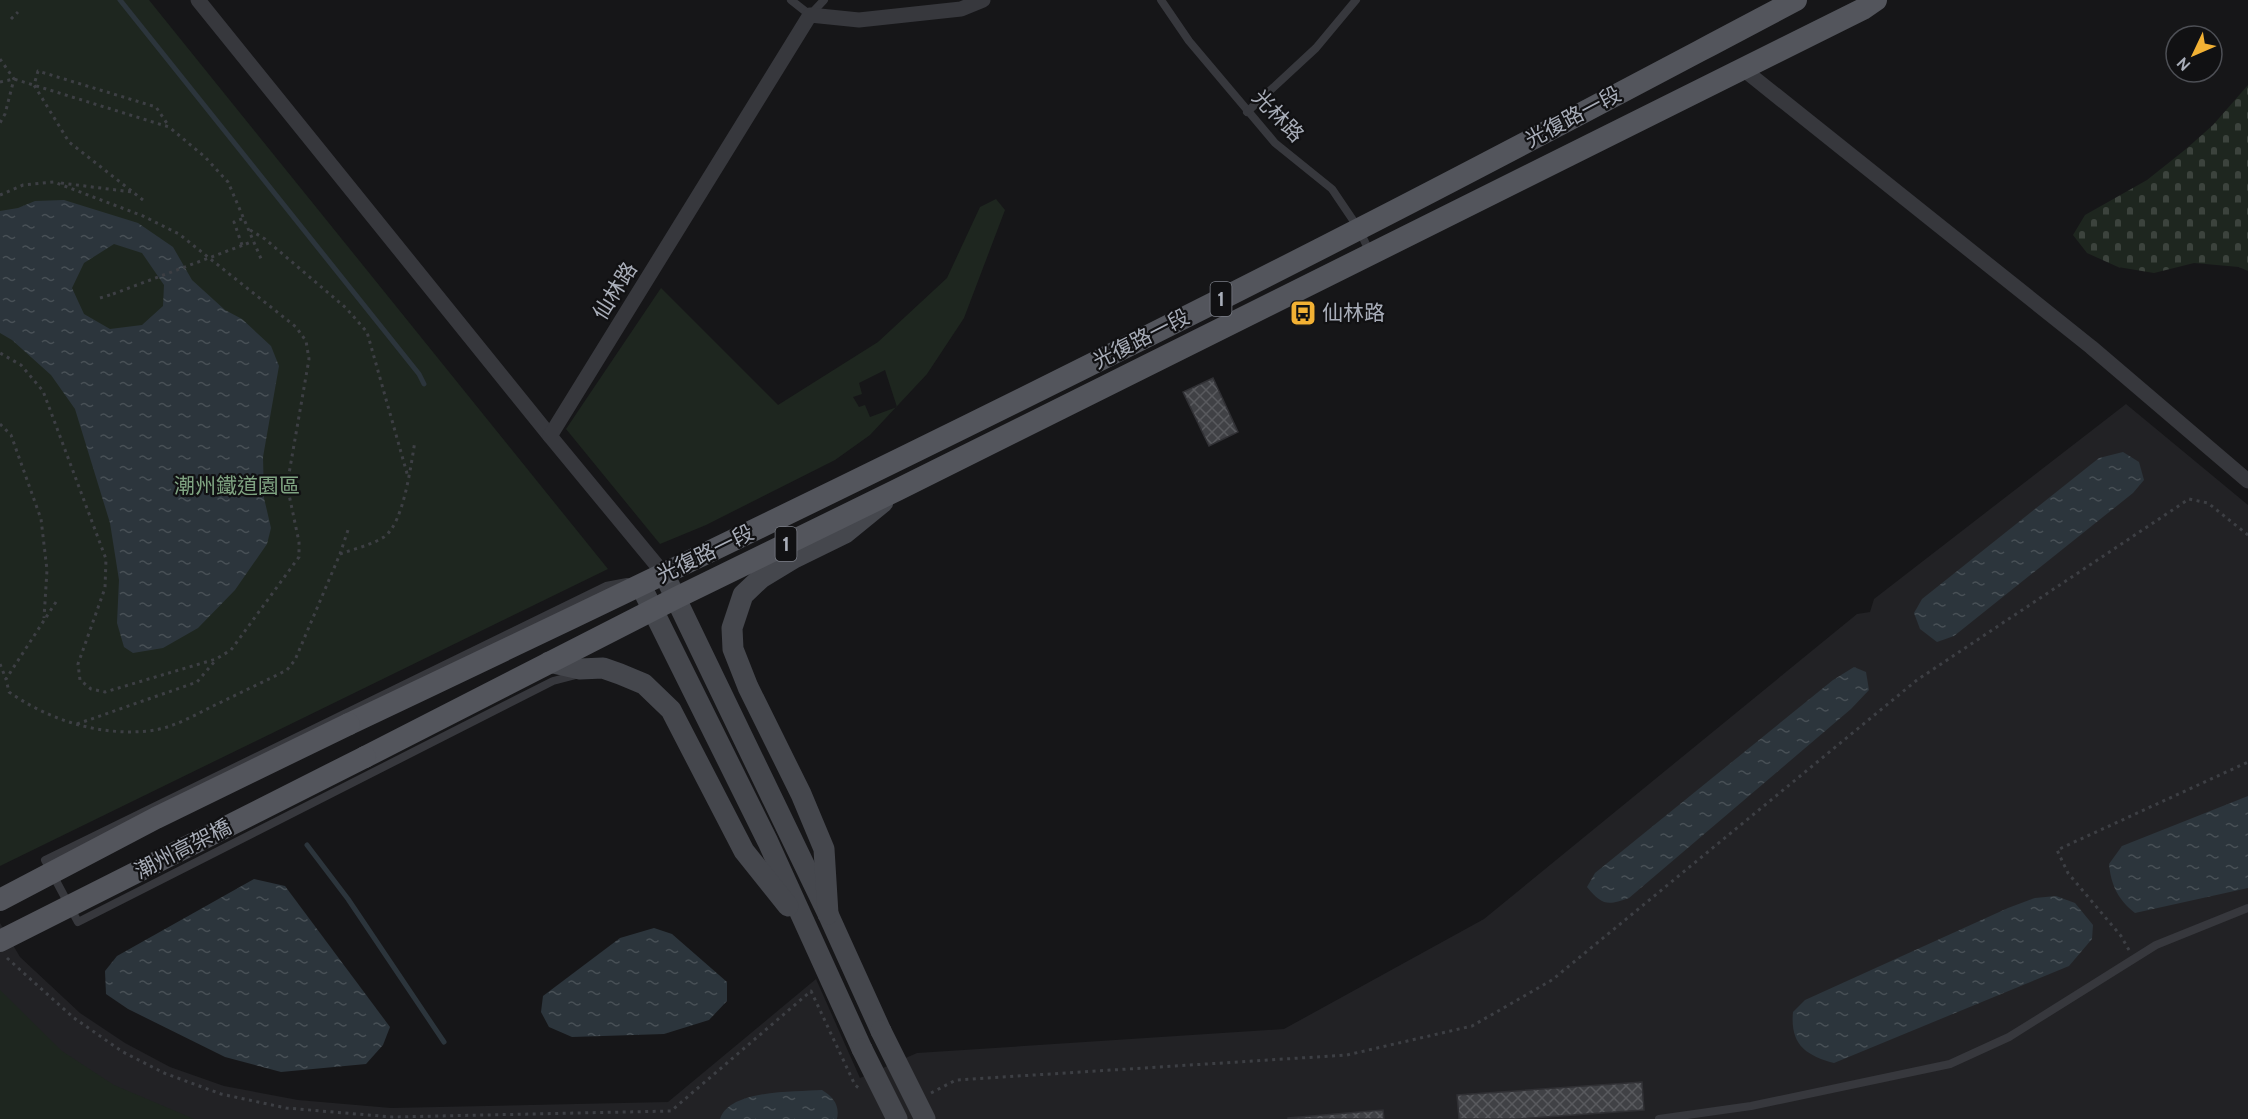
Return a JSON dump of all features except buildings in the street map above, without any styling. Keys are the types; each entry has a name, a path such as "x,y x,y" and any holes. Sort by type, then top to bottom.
{"main road":[{"name":"光復路一段","path":"349,724 641,586 1077,371 1359,229 1796,0"},
{"name":"光復路一段","path":"897,490 1863,9 1876,0"},
{"name":"1","path":"652,609 897,490"},
{"name":"潮州高架橋","path":"2,947 652,609"},
{"name":"潮州高架橋","path":"0,900 156,818 349,724"}],"street":[{"path":"198,0 664,574 925,1119"},
{"path":"810,15 859,20 961,9 983,0"},
{"name":"仙林路","path":"550,436 810,15"},
{"path":"1743,69 2082,340 2248,481"},
{"path":"828,914 824,849 801,794 748,687 733,650 732,628 743,595 760,578 845,533 897,490"},
{"path":"641,586 768,843 897,1119"},
{"path":"549,662 580,669 603,668 644,684 671,711 744,851 808,930"}],"lane":[{"path":"791,0 810,15 824,0"},
{"name":"光林路","path":"1161,0 1190,41 1275,143 1332,189 1359,229 1371,254"},
{"path":"1247,112 1316,48 1356,0"},
{"path":"603,668 553,681 78,921 45,860 606,586 664,574"},
{"path":"1659,1119 1752,1106 1950,1064 2009,1037 2156,945 2248,908"}],"path":[{"path":"11,19 18,12"},
{"path":"0,59 14,79 5,114 0,123"},
{"path":"143,200 69,142 34,85 38,71 156,107 169,127 206,157 228,182 262,261"},
{"path":"0,82 14,79 169,127"},
{"path":"0,195 23,185 54,182 134,192"},
{"path":"0,353 21,365 44,391 105,559 105,588 78,664 80,680 91,689 105,692 216,659 231,650 299,557 299,542 287,485 309,359 306,340 296,327 179,234 143,216 54,182"},
{"path":"244,218 234,222 244,244"},
{"path":"248,229 265,239 346,308 367,332 408,477"},
{"path":"100,298 253,241"},
{"path":"0,424 11,435 41,519 47,570 44,620"},
{"path":"340,554 384,536 395,525 415,441"},
{"path":"929,1094 956,1080 1347,1055 1472,1026 1552,980 1917,680 2189,499 2208,503 2248,535"},
{"path":"0,664 9,692 30,706 74,725 113,730 149,731 178,723 288,670 295,660 340,554 349,527"},
{"path":"6,679 56,602"},
{"path":"74,725 197,682 216,659"},
{"path":"2134,959 2121,936 2068,873 2057,850 2248,762"},
{"path":"2,947 9,961 74,1018 123,1052 164,1073 220,1094 286,1108 392,1118 671,1111 811,991 855,1085 862,1091"}],"shaded area":[{"path":"2126,404 2248,505 2248,1119 0,1119 0,923 20,957 80,1013 125,1043 170,1067 224,1086 298,1100 391,1108 668,1102 816,979 860,1078 917,1053 1284,1029 1484,919 1857,614 1870,612 1874,599"}],"green space":[{"name":"潮州鐵道園區","path":"0,0 149,0 608,569 0,866"},
{"path":"2248,85 2248,271 2239,267 2194,263 2154,273 2118,267 2087,253 2073,235 2085,215 2147,180 2186,149 2213,125"},
{"path":"996,199 1005,210 964,318 927,374 897,406 885,370 859,383 862,394 853,397 859,407 865,405 870,417 896,407 870,435 835,460 706,525 660,544 566,429 661,288 778,405 878,342 947,278 980,207"},
{"path":"0,990 62,1051 114,1085 194,1119 0,1119"}],"water":[{"path":"64,200 138,223 173,247 192,280 225,310 242,319 271,346 279,366 263,457 264,498 271,528 267,544 235,590 198,628 163,648 133,653 124,647 117,623 119,580 110,523 75,409 51,375 12,340 0,333 0,211 18,208 35,201","holes":["114,244 142,253 164,285 163,306 142,325 110,329 84,314 72,288 84,263"]},
{"path":"2123,452 2139,462 2144,480 2133,493 1954,636 1937,642 1920,629 1914,613 1922,599 2099,458"},
{"path":"1854,667 1866,672 1869,690 1851,709 1629,898 1610,903 1605,902 1587,887 1595,873 1833,680"},
{"path":"2248,796 2248,888 2135,913 2124,903 2114,885 2109,864 2122,846"},
{"path":"254,879 285,886 390,1027 383,1045 366,1064 281,1072 225,1057 128,1009 106,994 105,971 117,956"},
{"path":"2056,896 2075,903 2093,925 2092,939 2069,966 1834,1063 1807,1052 1797,1040 1794,1032 1793,1012 1805,1000 2008,908 2035,898"},
{"path":"654,928 672,934 727,982 727,1001 709,1020 664,1034 572,1037 549,1027 541,1012 543,996 620,938"},
{"path":"822,1090 835,1102 837,1119 720,1119 726,1109 750,1097 780,1092"}],"waterway":[{"path":"120,0 419,374 424,384"},
{"path":"307,845 348,899 444,1042"}],"place":[{"name":"仙林路","path":"1303,313"}]}
